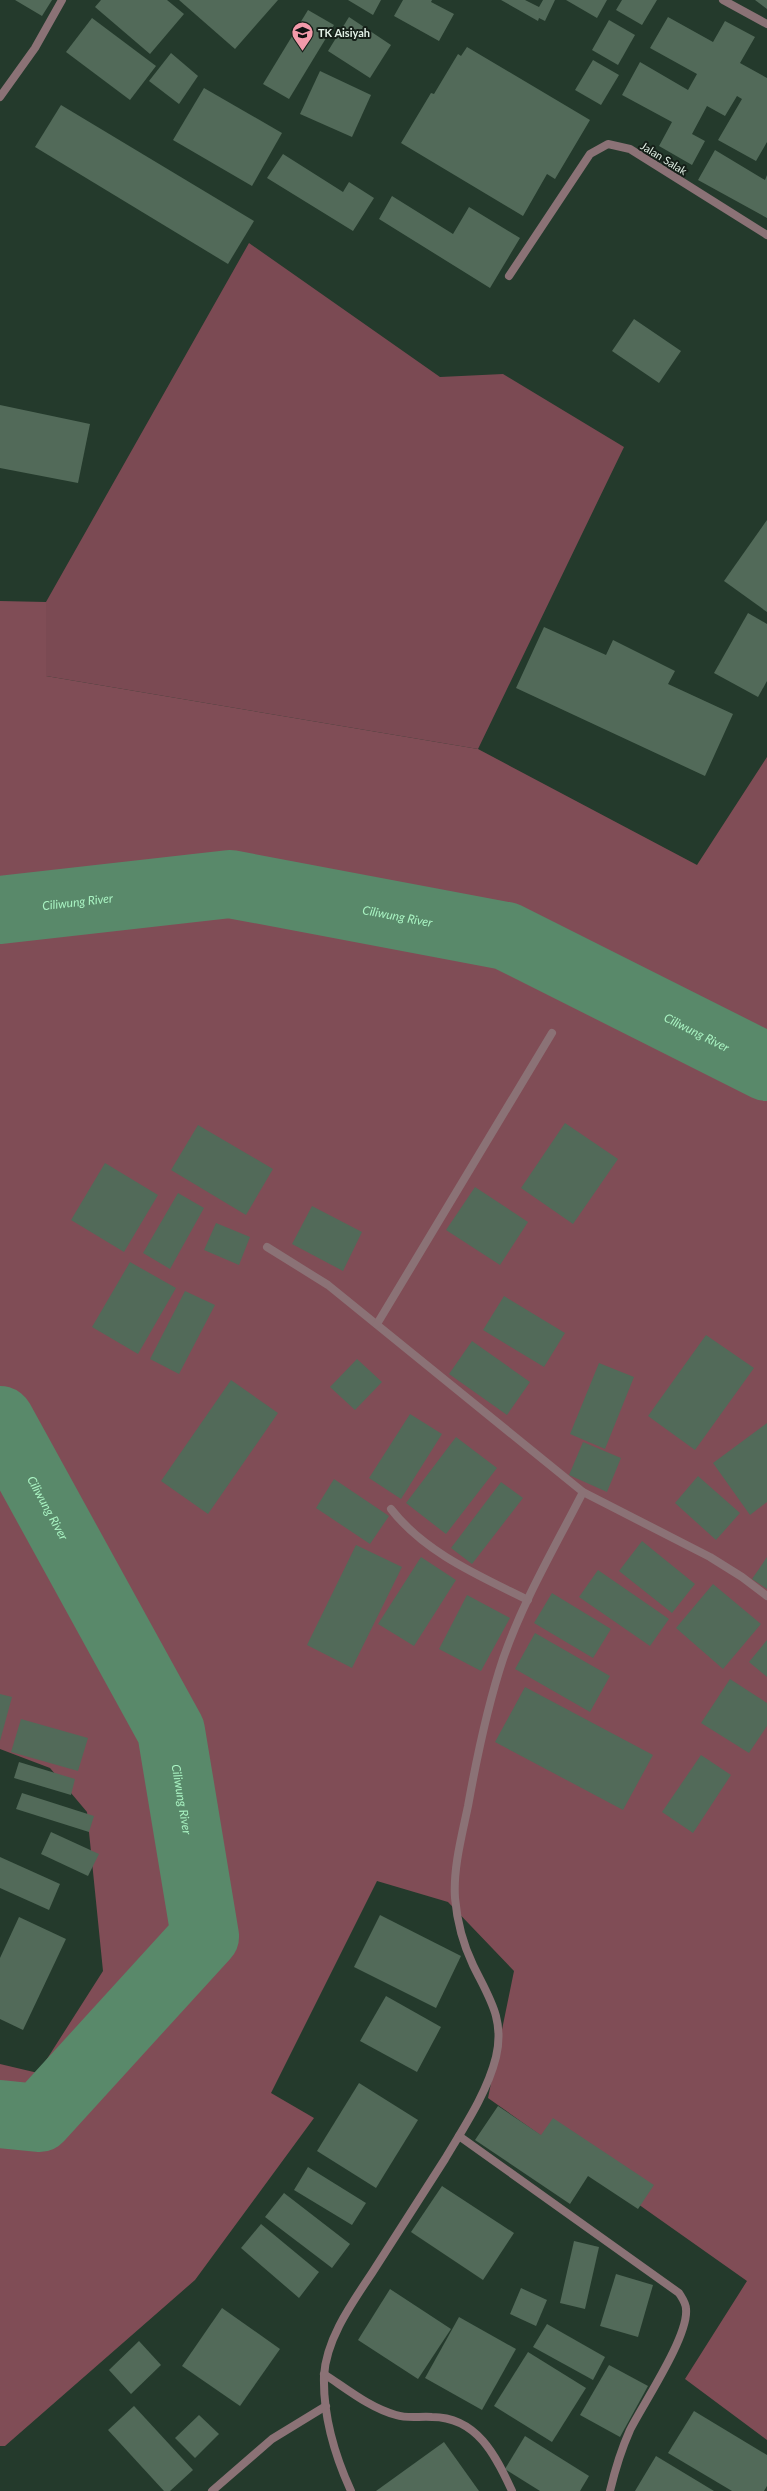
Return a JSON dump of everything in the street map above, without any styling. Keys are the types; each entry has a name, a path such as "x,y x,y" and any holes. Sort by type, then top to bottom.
{"street":[{"path":"0,97 35,48 62,0"},
{"path":"723,0 767,24"},
{"name":"Jalan Salak","path":"509,276 590,154 608,144 630,149 767,235"},
{"path":"377,1324 552,1033"},
{"path":"268,1247 328,1285 507,1433 583,1492 710,1557 742,1576 767,1596"},
{"path":"351,2491 342,2472 326,2406 324,2374 330,2346 350,2307 459,2136 486,2085 496,2057 499,2036 497,2014 472,1963 458,1924 455,1894 460,1849 484,1721 504,1656 528,1600 583,1492"},
{"path":"391,1509 413,1533 456,1563 528,1600"},
{"path":"459,2136 679,2293 685,2302 687,2311 679,2336 630,2430 621,2452 610,2491"},
{"path":"324,2374 380,2410 416,2419 432,2416 452,2420 472,2429 489,2447 512,2491"},
{"path":"212,2491 272,2439 326,2406"}],"shaded area":[{"path":"249,243 440,377 503,374 624,447 478,749 46,676 46,602"},
{"path":"0,601 46,602 46,676 478,749 697,865 767,757 767,2440 685,2379 747,2281 488,2098 514,1971 448,1902 377,1881 271,2093 314,2118 195,2280 5,2446 0,2446 0,2064 38,2073 103,1971 87,1812 50,1768 0,1749"}],"building":[{"path":"15,0 52,0 42,16"},
{"path":"101,0 167,0 184,14 150,54 95,7"},
{"path":"179,0 278,0 235,49"},
{"path":"348,0 381,0 373,15"},
{"path":"403,0 432,0 431,2 454,14 439,41 394,16"},
{"path":"501,0 525,0 539,7 543,0 555,0 545,21 539,18 538,21"},
{"path":"566,0 607,0 597,18"},
{"path":"622,0 657,0 642,25 616,10"},
{"path":"755,0 767,0 767,9"},
{"path":"308,10 334,25 289,99 263,84"},
{"path":"349,17 391,45 370,78 328,51"},
{"path":"668,17 713,42 725,21 755,37 740,63 767,78 767,142 756,161 718,140 742,99 737,96 725,116 707,106 692,134 705,141 692,165 659,146 672,122 622,95 640,62 688,90 697,74 650,48"},
{"path":"92,18 156,66 130,100 66,52"},
{"path":"609,20 635,35 618,65 592,50"},
{"path":"467,47 590,120 555,179 547,174 523,216 401,143 431,93 434,94 458,54 461,56"},
{"path":"171,53 198,76 179,104 149,81"},
{"path":"593,60 619,75 601,105 575,90"},
{"path":"320,71 371,95 352,137 300,114"},
{"path":"204,88 282,133 252,186 173,140"},
{"path":"61,105 254,221 228,264 35,147"},
{"path":"715,150 765,180 767,175 767,218 698,180"},
{"path":"283,154 343,192 349,182 374,198 353,231 267,178"},
{"path":"392,196 453,234 469,207 520,238 490,288 379,219"},
{"path":"634,319 681,351 659,383 612,351"},
{"path":"0,405 90,424 78,483 0,468"},
{"path":"767,520 767,612 724,581"},
{"path":"748,613 767,624 767,681 758,697 714,673"},
{"path":"544,627 606,655 613,640 675,671 668,684 733,714 705,776 516,688"},
{"path":"565,1123 618,1159 573,1224 521,1188"},
{"path":"198,1125 273,1169 246,1215 171,1170"},
{"path":"105,1163 158,1195 124,1252 71,1220"},
{"path":"475,1187 528,1222 500,1265 446,1230"},
{"path":"178,1193 204,1208 170,1269 143,1253"},
{"path":"312,1206 362,1232 343,1271 292,1244"},
{"path":"216,1223 250,1237 239,1265 204,1250"},
{"path":"130,1262 176,1288 138,1354 92,1327"},
{"path":"185,1291 215,1305 179,1374 150,1359"},
{"path":"504,1296 565,1333 544,1367 483,1330"},
{"path":"706,1335 754,1368 695,1450 648,1416"},
{"path":"472,1341 530,1382 507,1415 449,1374"},
{"path":"357,1359 382,1382 355,1410 330,1387"},
{"path":"599,1363 634,1377 605,1449 570,1434"},
{"path":"231,1380 278,1413 208,1514 161,1481"},
{"path":"410,1414 442,1434 401,1499 369,1478"},
{"path":"767,1423 767,1502 750,1515 713,1463"},
{"path":"456,1437 497,1468 446,1534 406,1503"},
{"path":"583,1442 621,1458 607,1492 569,1475"},
{"path":"698,1476 740,1513 716,1540 675,1503"},
{"path":"334,1479 389,1516 370,1544 316,1508"},
{"path":"501,1482 523,1498 472,1564 451,1548"},
{"path":"642,1541 695,1584 672,1613 619,1571"},
{"path":"356,1545 402,1567 352,1668 307,1645"},
{"path":"421,1557 456,1580 414,1646 378,1624"},
{"path":"767,1557 767,1589 752,1579"},
{"path":"598,1570 669,1619 650,1646 579,1597"},
{"path":"713,1584 761,1624 723,1669 676,1628"},
{"path":"552,1593 611,1629 593,1658 534,1623"},
{"path":"467,1595 510,1618 481,1671 439,1649"},
{"path":"535,1633 610,1676 590,1712 515,1669"},
{"path":"767,1640 767,1677 749,1662"},
{"path":"730,1679 767,1703 767,1726 749,1753 701,1723"},
{"path":"525,1687 653,1755 623,1810 495,1742"},
{"path":"0,1694 12,1697 0,1741"},
{"path":"21,1719 88,1738 78,1771 11,1752"},
{"path":"701,1755 731,1775 693,1833 662,1812"},
{"path":"19,1762 75,1779 71,1795 14,1778"},
{"path":"22,1793 94,1816 89,1832 16,1809"},
{"path":"51,1832 99,1854 88,1876 41,1854"},
{"path":"0,1857 60,1884 49,1910 0,1888"},
{"path":"380,1915 461,1956 436,2008 354,1967"},
{"path":"19,1917 66,1939 23,2030 0,2019 0,1958"},
{"path":"386,1996 441,2027 417,2072 360,2041"},
{"path":"359,2083 418,2120 376,2188 317,2151"},
{"path":"498,2106 541,2135 553,2118 654,2185 638,2209 588,2176 570,2204 475,2140"},
{"path":"308,2167 366,2203 352,2225 294,2190"},
{"path":"442,2186 514,2233 483,2280 411,2232"},
{"path":"284,2193 350,2244 332,2268 265,2217"},
{"path":"261,2224 319,2272 299,2298 241,2248"},
{"path":"574,2241 599,2247 585,2309 560,2303"},
{"path":"616,2274 653,2285 638,2337 600,2326"},
{"path":"521,2288 547,2300 536,2326 510,2314"},
{"path":"390,2289 451,2329 418,2379 358,2340"},
{"path":"222,2308 280,2349 240,2406 182,2366"},
{"path":"459,2317 516,2349 482,2410 425,2378"},
{"path":"547,2324 605,2357 593,2380 533,2347"},
{"path":"139,2341 161,2365 131,2394 109,2370"},
{"path":"528,2352 586,2388 552,2442 494,2406"},
{"path":"609,2365 648,2386 620,2437 580,2415"},
{"path":"134,2406 193,2470 170,2491 164,2491 108,2430"},
{"path":"694,2411 767,2455 767,2486 764,2491 732,2491 668,2453"},
{"path":"199,2415 219,2434 195,2458 175,2438"},
{"path":"525,2436 589,2476 580,2491 540,2491 505,2469"},
{"path":"444,2442 479,2491 376,2491"},
{"path":"656,2456 714,2491 635,2491"}],"waterway":[{"name":"Ciliwung River","path":"0,910 230,884 506,936 767,1067"},
{"name":"Ciliwung River","path":"0,1420 171,1731 205,1936 39,2118 0,2114"}],"place":[{"name":"TK Aisiyah","path":"302,52"}]}
